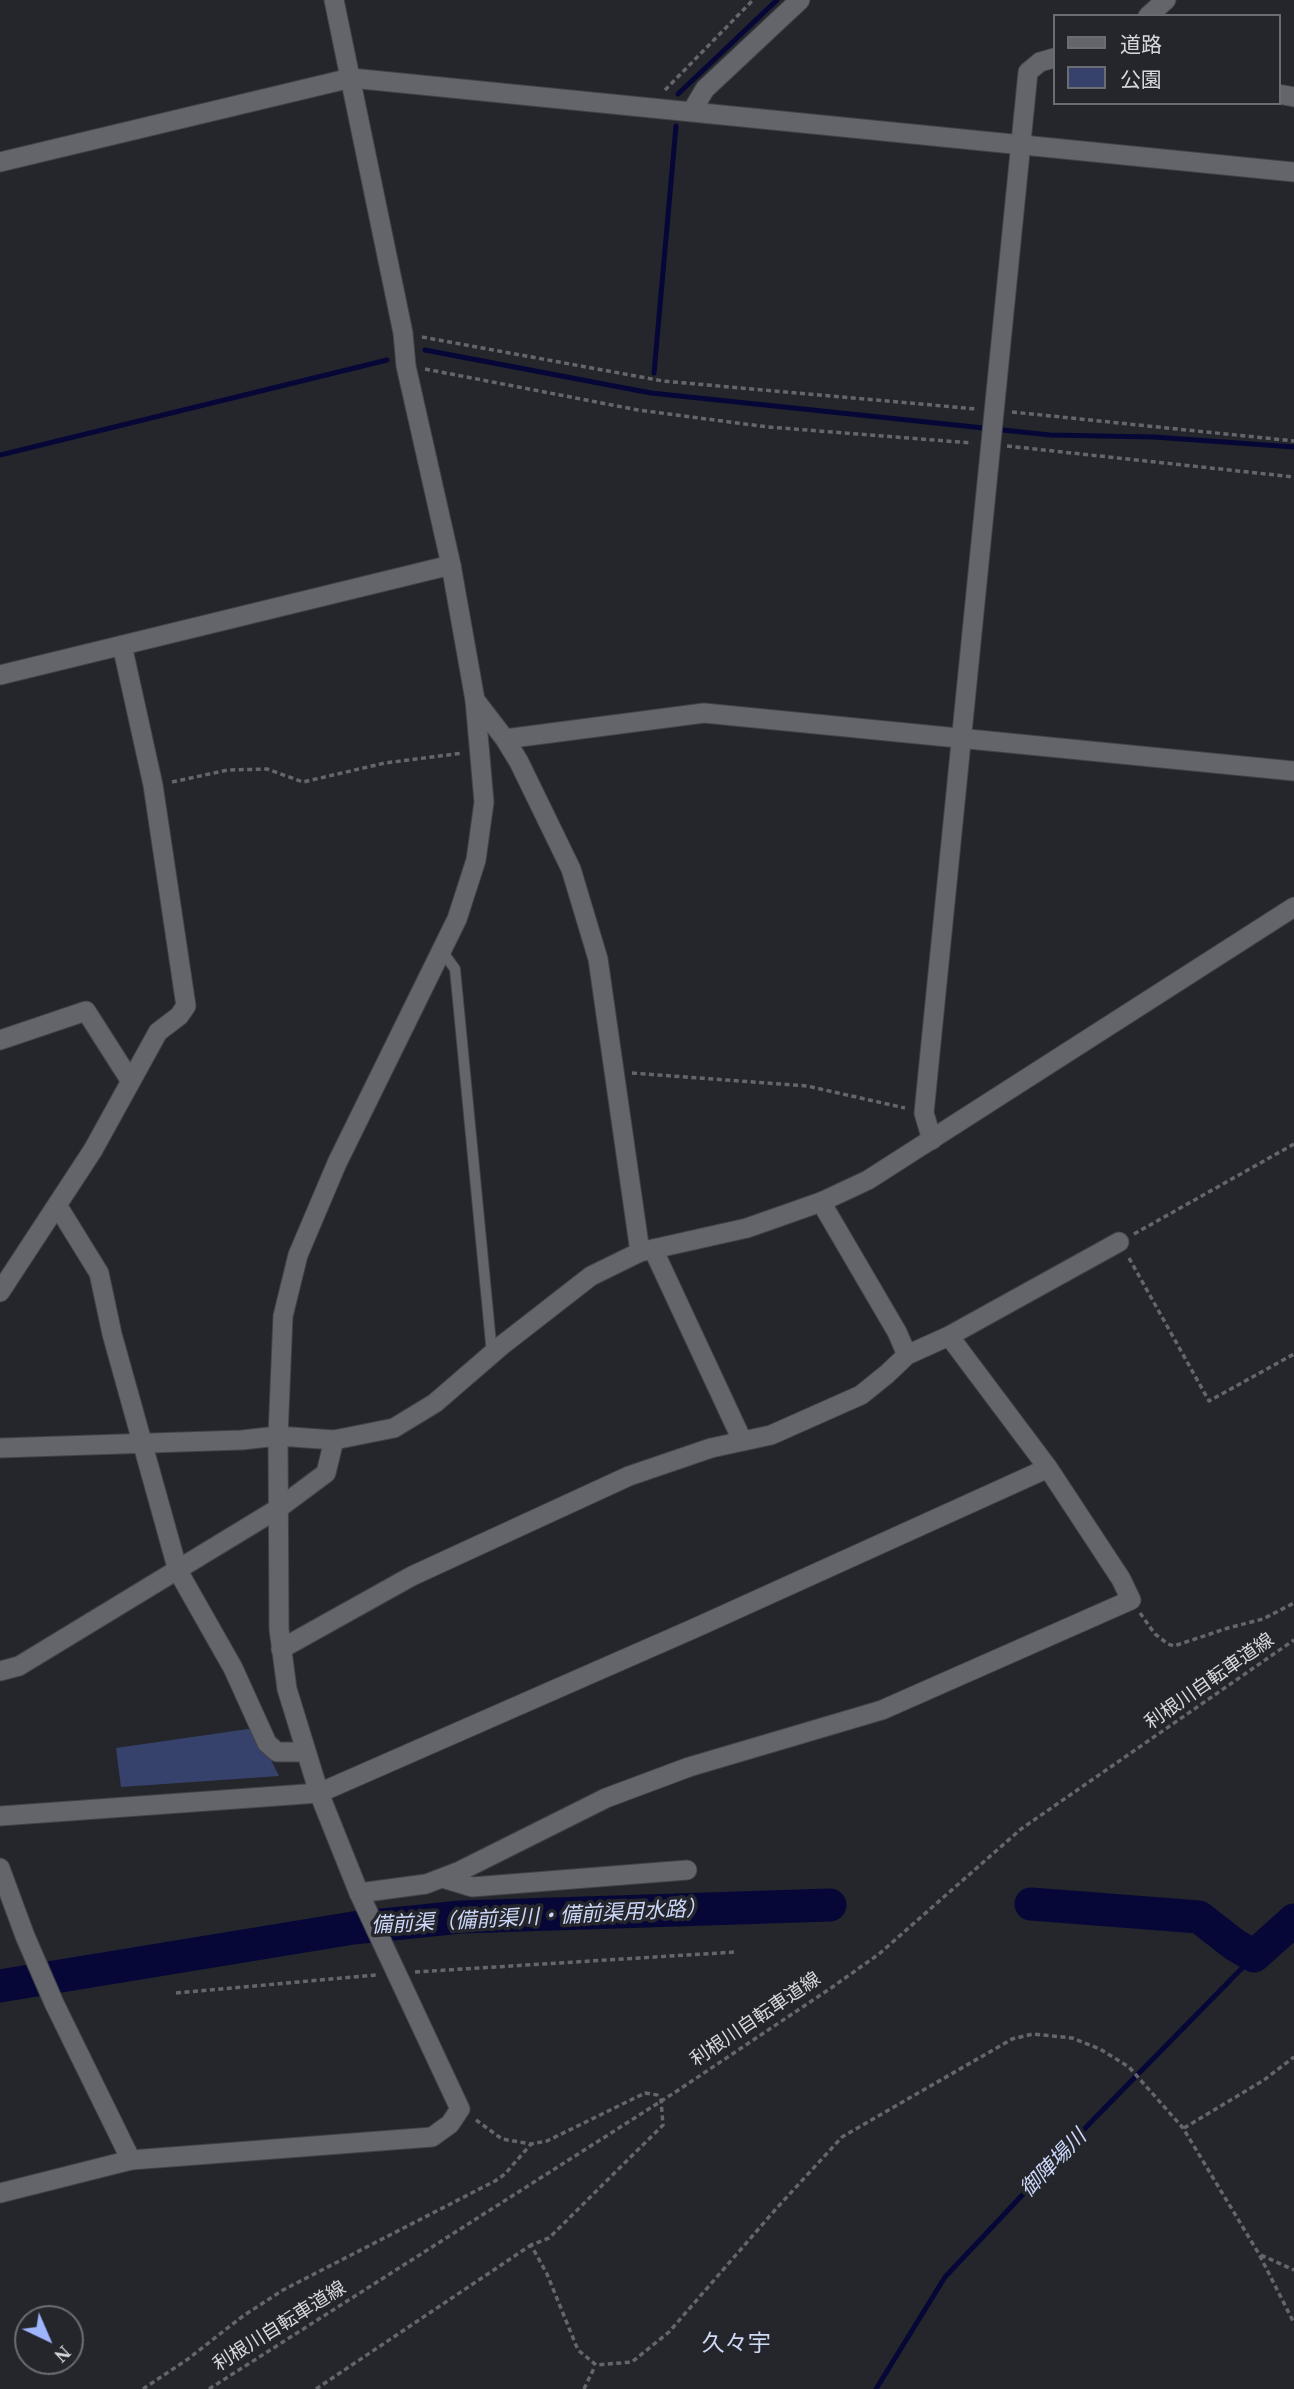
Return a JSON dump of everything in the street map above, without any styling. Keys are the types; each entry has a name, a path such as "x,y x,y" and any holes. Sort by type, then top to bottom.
{"street":[{"path":"0,2193 131,2160 432,2137 450,2124 460,2109 359,1893 319,1793 287,1689 279,1629 278,1436 283,1316 298,1255 337,1163 457,919 477,860 484,802 475,700 451,565 406,366 403,333 334,0"},
{"path":"692,111 705,89 800,0"},
{"path":"1150,14 1166,0"},
{"path":"932,1140 924,1113 1028,72 1040,62 1052,59"},
{"path":"0,162 351,78 1294,172"},
{"path":"0,675 451,565"},
{"path":"0,1292 93,1150 158,1032 186,1006 153,785 122,645"},
{"path":"475,700 505,739 571,869 598,959 614,1072 646,1250 742,1440"},
{"path":"505,739 704,713 1294,771"},
{"path":"0,1448 243,1440 278,1436 334,1440 394,1428 435,1403 591,1276 646,1250 747,1228 821,1202 868,1180 1294,907"},
{"path":"0,1040 86,1011 130,1080"},
{"path":"821,1202 897,1332 907,1354"},
{"path":"57,1205 99,1273 112,1334 178,1571 233,1668 267,1743 277,1752 306,1752"},
{"path":"281,1649 412,1576 629,1476 711,1448 771,1435 861,1395 907,1354 949,1336 1119,1241"},
{"path":"359,1893 426,1884 442,1878 606,1798 689,1767 882,1710 1131,1600 1121,1579 1048,1468 949,1336"},
{"path":"0,1671 19,1666 279,1508 326,1473 334,1440"},
{"path":"0,1816 319,1793 695,1628 1048,1468"},
{"path":"0,1868 54,2003 131,2160"},
{"path":"442,1878 472,1887 687,1870"}],"lane":[{"path":"442,951 454,969 492,1354"}],"path":[{"path":"656,107 663,92 753,0"},
{"path":"403,333 663,381 993,410 1294,441"},
{"path":"406,366 664,414 768,427 992,445 1294,477"},
{"path":"153,785 228,770 254,769 267,769 303,782 385,763 481,751"},
{"path":"614,1072 807,1086 924,1113"},
{"path":"1294,1144 1119,1241 1209,1401 1294,1354"},
{"path":"1131,1600 1155,1634 1174,1646 1263,1619 1294,1603"},
{"name":"利根川自転車道線","path":"209,2389 661,2100 879,1954 1021,1829 1294,1640"},
{"path":"176,1993 392,1964 735,1952"},
{"path":"531,2245 547,2274 578,2350 596,2365 632,2362 669,2332 842,2137 1012,2039 1033,2034 1072,2038 1100,2049 1129,2067 1148,2087 1183,2129 1259,2254 1294,2323"},
{"path":"1183,2129 1264,2080 1294,2057"},
{"path":"316,2389 531,2245 549,2238 663,2125 661,2100 657,2095 645,2093 547,2141 531,2144 502,2139 460,2109"},
{"path":"142,2389 188,2360 243,2316 283,2290 495,2181 505,2174 531,2144"},
{"path":"1259,2254 1294,2270"},
{"path":"584,2389 596,2365"}],"green space":[{"path":"255,1728 279,1776 121,1787 116,1748"}],"waterway":[{"path":"678,94 777,0"},
{"path":"654,373 676,126"},
{"path":"425,350 651,393 1050,435 1154,437 1294,447"},
{"path":"0,455 387,360"},
{"name":"備前渠（備前渠川・備前渠用水路）","path":"1031,1904 1199,1917 1254,1956 1294,1920"},
{"name":"備前渠（備前渠川・備前渠用水路）","path":"0,1986 353,1928 461,1917 830,1905"},
{"name":"御陣場川","path":"876,2389 945,2277 1093,2120 1254,1956"}],"district":[{"name":"久々宇","path":"736,2345"}]}
